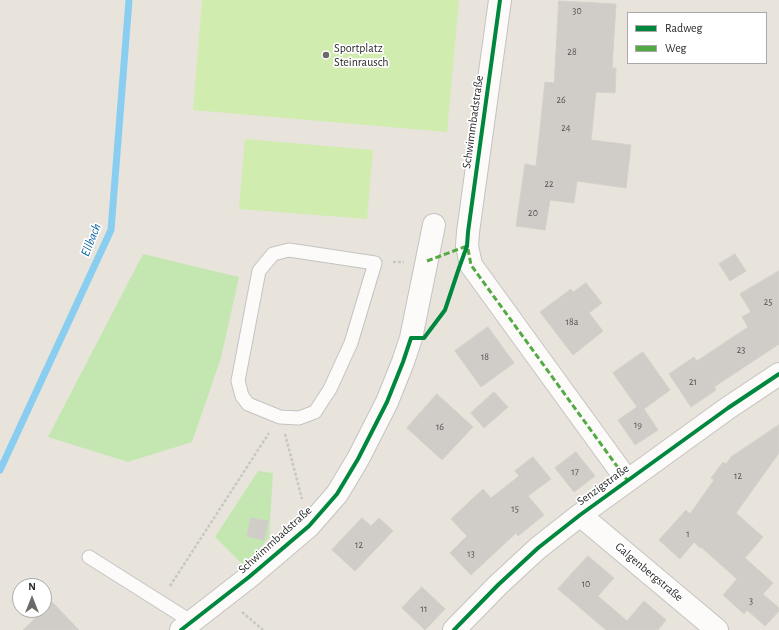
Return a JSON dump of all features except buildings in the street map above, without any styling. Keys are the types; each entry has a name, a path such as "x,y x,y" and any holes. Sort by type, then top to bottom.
{"street":[{"name":"Schwimmbadstraße","path":"500,0 468,232 467,246 471,264 627,480"},
{"name":"Schwimmbadstraße","path":"186,626 249,577 310,526 337,494 358,459 387,402 403,362 411,338 434,225"},
{"name":"Senzigstraße","path":"454,630 498,585 538,548 627,480 728,408 779,374"},
{"name":"Galgenbergstraße","path":"580,515 717,630"}],"lane":[{"path":"289,250 375,263 351,343 330,389 315,412 299,418 280,416 248,404 242,396 238,381 259,271 273,254 289,250"},
{"path":"88,557 160,602 186,626"}],"path":[{"path":"437,322 445,310 467,246"},
{"path":"375,263 427,261"},
{"path":"280,416 310,526"},
{"path":"160,602 280,416"},
{"path":"224,596 263,630"}],"green space":[{"name":"Sportplatz Steinrausch","path":"202,0 459,0 447,132 193,110"},
{"path":"245,139 373,150 367,219 239,209"},
{"path":"143,254 239,277 221,358 192,442 128,462 48,437"},
{"path":"258,471 273,473 269,538 244,566 215,537"}],"waterway":[{"name":"Ellbach","path":"0,470 111,230 129,0"}],"marked path":[{"path":"427,261 467,246"},
{"path":"468,249 471,265 627,480"}],"cycle path":[{"path":"181,630 249,577 309,526 337,494 358,459 387,402 411,338 424,338 445,310 467,246 500,0"},
{"path":"454,630 498,585 538,548 580,515 728,408 779,374"}],"place":[{"name":"Sportplatz Steinrausch","path":"326,55"}]}
